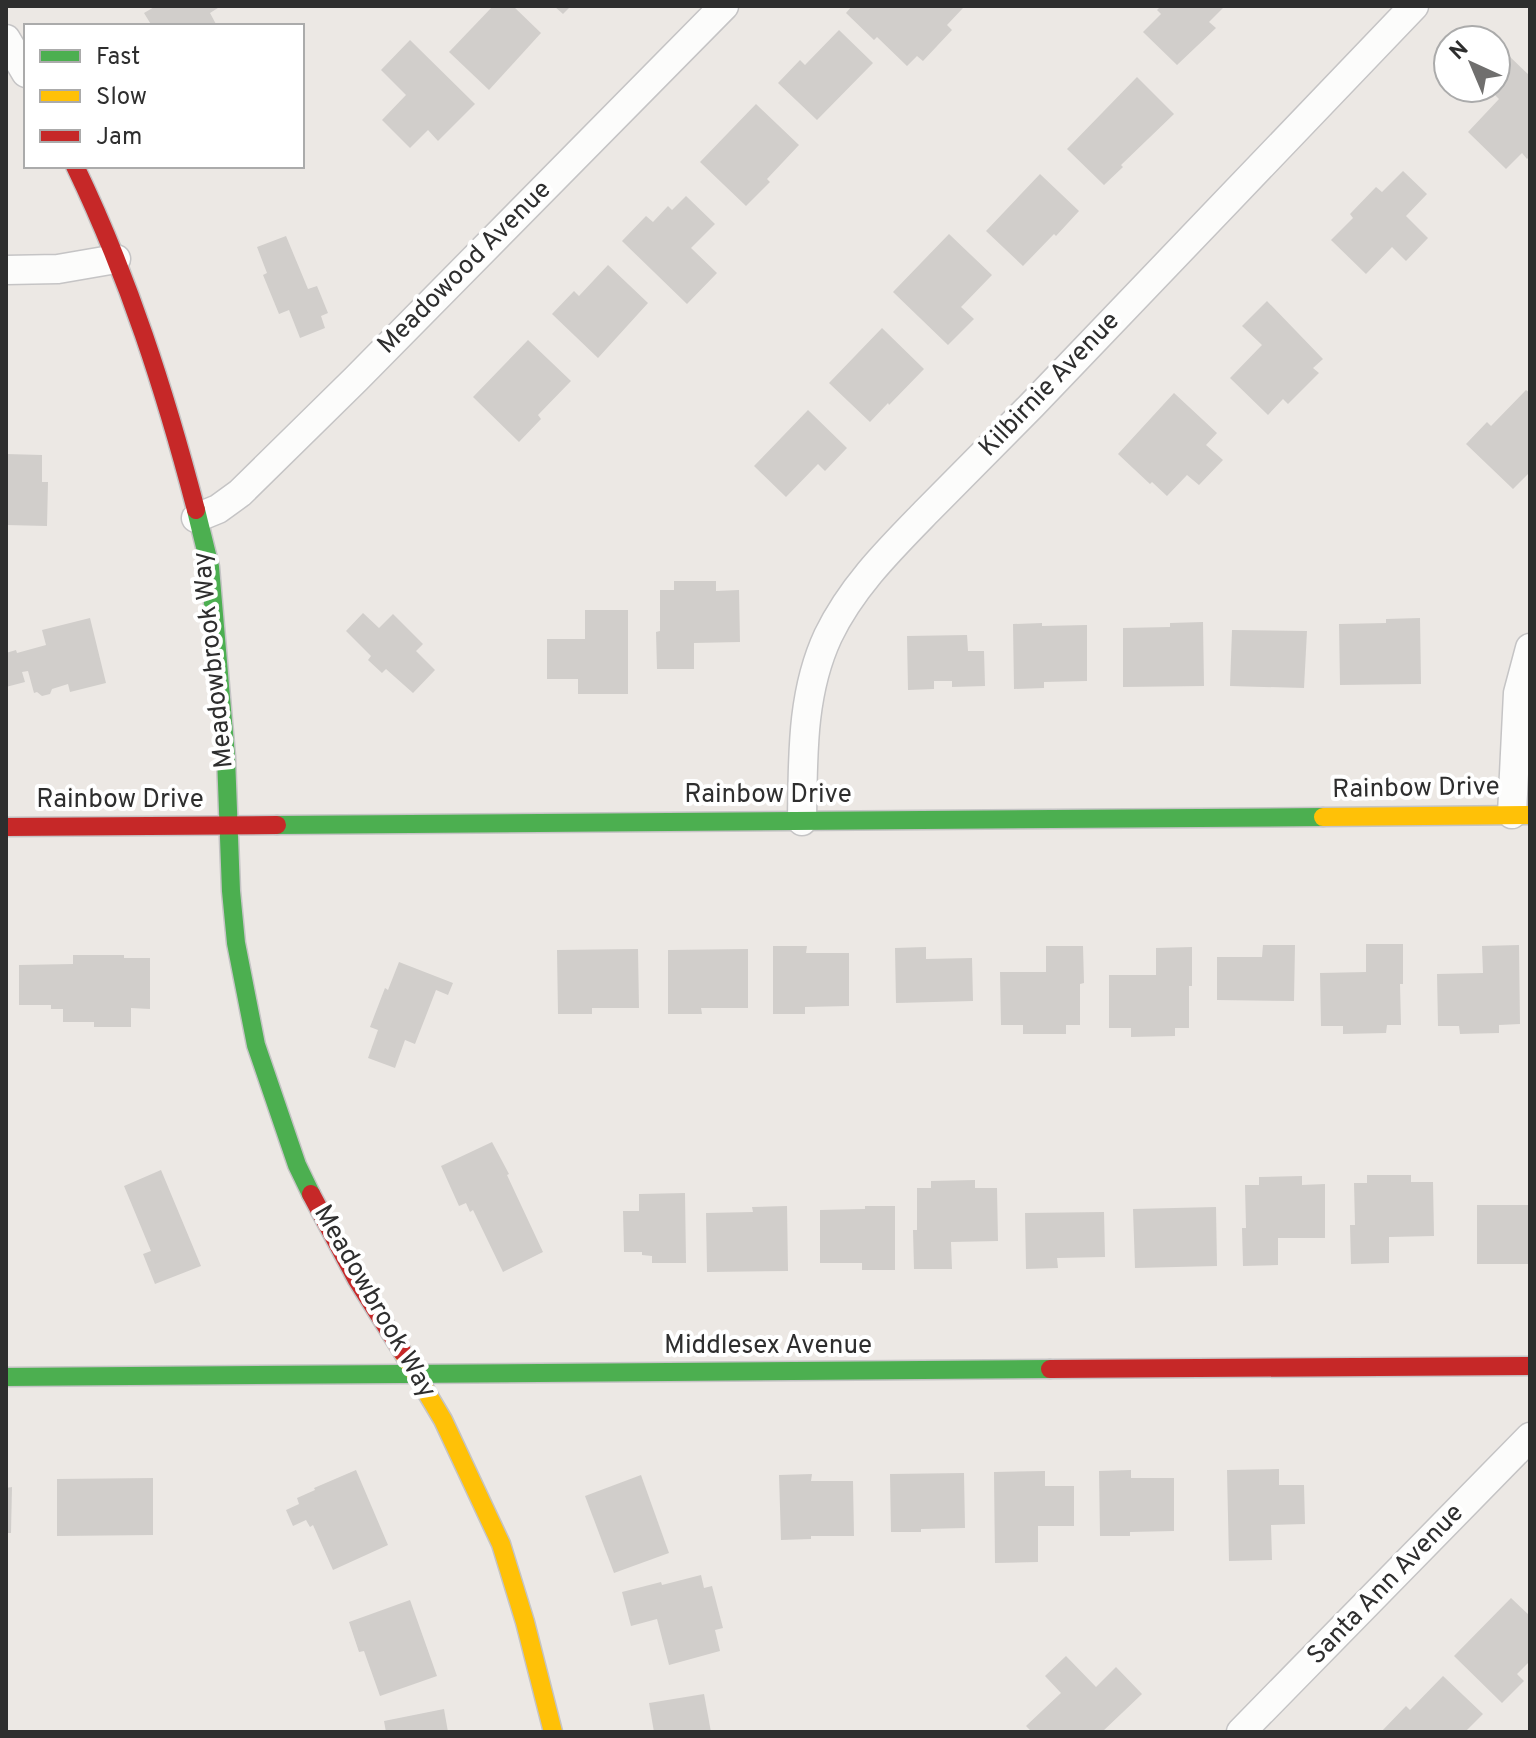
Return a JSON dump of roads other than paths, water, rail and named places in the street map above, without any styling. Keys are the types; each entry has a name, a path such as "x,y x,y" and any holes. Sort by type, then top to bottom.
{"street":[{"name":"Meadowood Avenue","path":"196,518 218,509 240,493 724,6"},
{"name":"Kilbirnie Avenue","path":"802,821 807,707 816,669 846,603 875,564 1414,6"},
{"path":"6,39 24,70"},
{"name":"Meadowbrook Way","path":"76,168 116,259 158,372 210,567 226,757 231,891 243,980 256,1045 279,1118 321,1216 443,1420 501,1544 553,1732"},
{"path":"6,270 58,269 116,259"},
{"path":"1521,814 1518,693 1530,648"},
{"name":"Rainbow Drive","path":"6,827 1521,814"},
{"name":"Middlesex Avenue","path":"6,1377 1530,1366"},
{"name":"Santa Ann Avenue","path":"1241,1732 1530,1437"}]}
